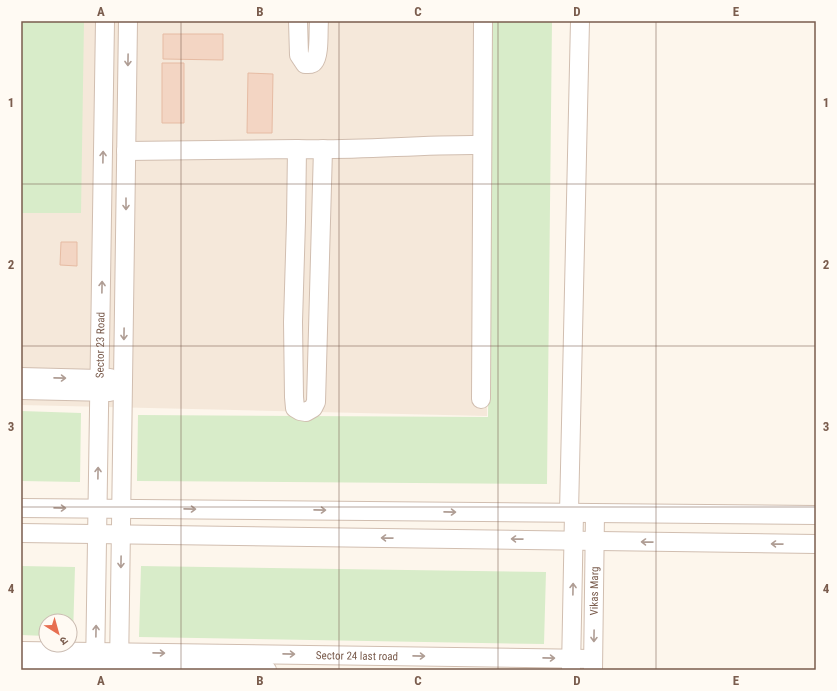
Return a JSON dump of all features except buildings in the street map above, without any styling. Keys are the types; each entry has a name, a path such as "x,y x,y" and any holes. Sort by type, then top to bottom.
{"street":[{"name":"Sector 23 Road","path":"96,663 105,21"},
{"path":"119,663 128,21"},
{"path":"298,21 299,55 305,64 310,64 314,62 317,55 318,21"},
{"path":"481,399 483,21"},
{"name":"Vikas Marg","path":"572,664 574,540 572,513 580,21"},
{"path":"126,151 324,150 482,145"},
{"path":"297,149 293,322 294,397 296,408 300,411 306,412 313,408 316,402 324,150"},
{"path":"21,377 99,385"},
{"path":"21,390 123,385"},
{"path":"21,508 816,515"},
{"name":"Vikas Marg","path":"593,664 596,513"},
{"path":"21,533 816,544"},
{"path":"21,651 96,663"},
{"path":"21,667 119,663 219,670 267,670"},
{"name":"Sector 24 last road","path":"119,663 593,664"}],"shaded area":[{"path":"21,21 489,21 487,416 21,405"}],"green space":[{"path":"21,21 84,21 81,213 21,213"},
{"path":"492,21 552,21 547,484 137,481 138,415 488,417"},
{"path":"21,411 81,413 80,482 21,481"},
{"path":"21,566 75,567 74,613 38,613 38,636 21,635"},
{"path":"141,566 546,572 544,644 139,637"}]}
